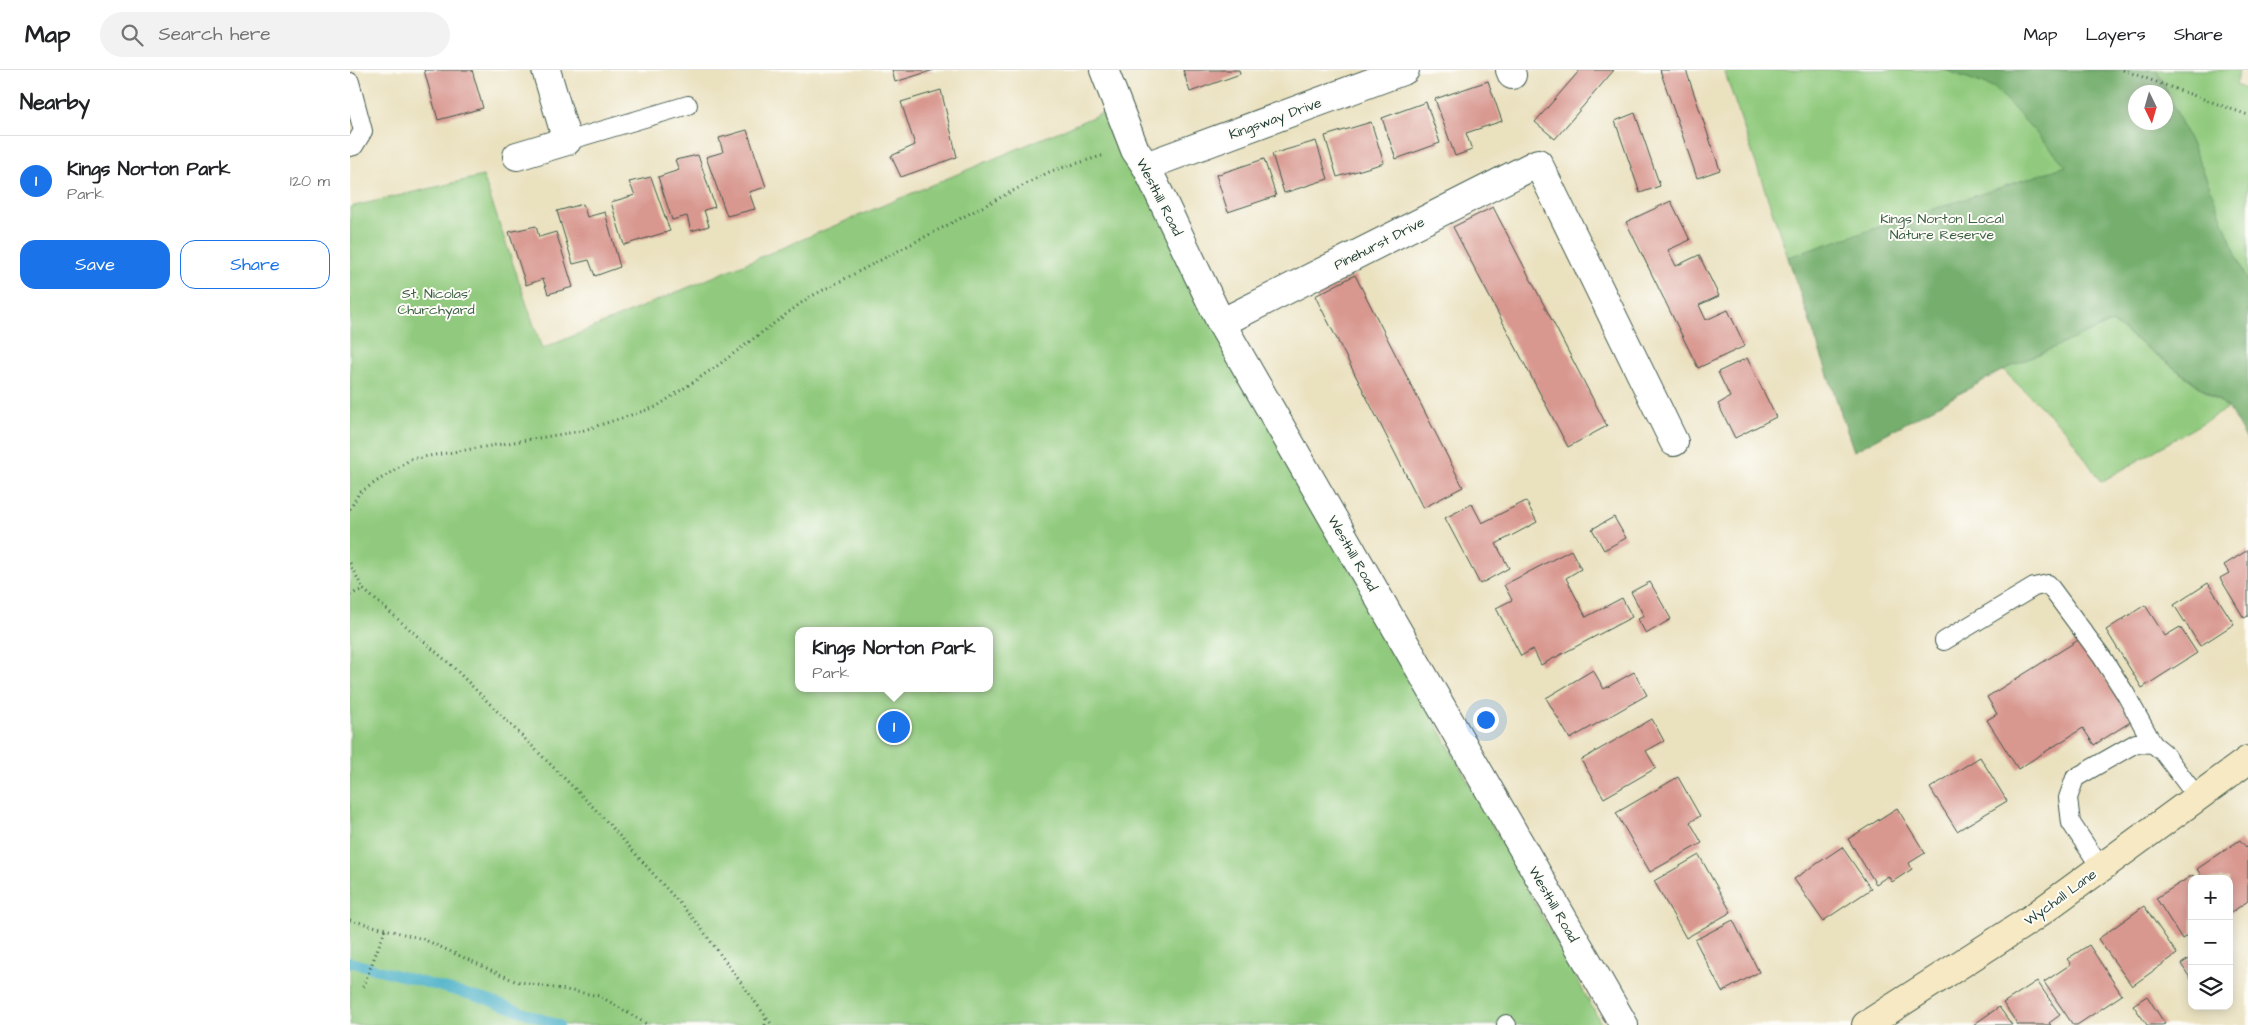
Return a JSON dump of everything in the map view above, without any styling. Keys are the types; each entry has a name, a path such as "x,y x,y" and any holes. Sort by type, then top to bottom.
{"street":[{"path":"516,156 567,141 546,70"},
{"name":"Westhill Road","path":"1104,70 1135,150 1146,166 1221,323 1624,1025"},
{"name":"Kingsway Drive","path":"1146,166 1405,70"},
{"name":"Pinehurst Drive","path":"1221,323 1538,163 1674,442"},
{"name":"Wychall Lane","path":"1866,1025 2031,919 2248,760"}],"lane":[{"path":"350,82 363,130 354,146 350,148"},
{"path":"567,141 688,105"},
{"path":"1944,641 2034,587 2048,584 2102,657 2153,744 2163,752 2197,797"},
{"path":"2101,868 2071,823 2068,798 2075,778 2136,743 2153,744"}],"path":[{"path":"2123,70 2248,116"},
{"path":"350,509 359,493 411,459 580,431 656,407 717,366 808,298 1051,171 1102,155"},
{"path":"350,563 363,589 451,665 600,814 698,924 772,1025"},
{"path":"350,595 363,589"},
{"path":"350,920 423,939 515,981 600,996 648,1025"},
{"path":"363,988 385,930"},
{"path":"765,1025 766,1016"}],"green space":[{"name":"Kings Norton Local Nature Reserve","path":"1724,70 2239,70 2236,85 2248,90 2248,284 2232,250 2112,322 2228,408 2101,482 2067,432 2003,370 1854,451"},
{"name":"Kings Norton Local Nature Reserve","path":"1945,70 2157,70 2164,85 2128,85 2128,130 2173,130 2173,105 2201,165 2248,284 2248,442 2228,407 2112,322 2003,370 1854,451 1788,257 2066,166 1995,88"},
{"name":"St. Nicolas' Churchyard","path":"1119,106 1217,325 1602,1025 350,1025 350,207 483,176 542,349"}],"building":[{"path":"424,70 472,70 483,108 438,120"},
{"path":"892,70 934,70 895,82"},
{"path":"1183,70 1239,70 1240,74 1190,92"},
{"path":"1580,70 1614,70 1555,139 1535,122"},
{"path":"1660,70 1686,70 1720,170 1697,178"},
{"path":"1488,81 1502,121 1466,133 1472,150 1455,156 1435,99"},
{"path":"941,90 957,157 901,177 891,156 915,145 901,102"},
{"path":"1426,102 1440,143 1396,159 1382,118"},
{"path":"1635,113 1660,186 1640,193 1615,121"},
{"path":"1371,122 1384,163 1337,177 1325,136"},
{"path":"747,130 766,187 749,192 755,209 727,216 706,157 723,152 719,138"},
{"path":"1316,141 1328,179 1284,193 1272,154"},
{"path":"698,155 715,207 704,210 709,226 691,231 687,216 672,220 658,177 679,170 675,160"},
{"path":"1264,159 1276,196 1228,212 1216,175"},
{"path":"651,177 670,231 624,245 611,202 635,195 629,182"},
{"path":"1671,201 1690,240 1668,250 1676,266 1699,255 1719,296 1699,305 1706,320 1728,310 1745,346 1698,368 1626,222"},
{"path":"583,204 587,217 605,212 620,267 595,276 589,260 573,264 557,211"},
{"path":"1493,207 1607,426 1568,447 1453,227"},
{"path":"536,226 539,237 556,232 573,287 548,294 543,279 526,285 509,232"},
{"path":"1355,275 1463,487 1423,508 1315,296"},
{"path":"1747,358 1776,417 1735,438 1718,404 1730,397 1718,372"},
{"path":"1526,501 1537,522 1496,544 1509,568 1480,584 1445,518 1472,504 1482,523"},
{"path":"1614,517 1626,538 1604,550 1592,529"},
{"path":"1571,550 1581,569 1566,578 1586,617 1622,598 1632,617 1541,665 1533,649 1521,656 1496,608 1512,600 1504,585"},
{"path":"2248,550 2248,616 2244,618 2220,578 2229,573 2224,565"},
{"path":"1650,582 1671,619 1646,634 1638,619 1644,616 1631,592"},
{"path":"2208,583 2234,624 2200,646 2174,605"},
{"path":"2145,605 2165,636 2180,627 2197,653 2142,688 2106,630"},
{"path":"2080,639 2132,721 2094,745 2083,728 2018,769 1987,720 1997,714 1987,697"},
{"path":"1593,670 1604,689 1634,672 1647,695 1570,739 1546,698"},
{"path":"1652,719 1664,741 1646,751 1656,768 1604,798 1581,760"},
{"path":"1980,757 2007,801 1957,831 1930,788"},
{"path":"1678,777 1700,816 1690,822 1702,843 1650,872 1616,813"},
{"path":"1897,808 1925,853 1909,863 1912,869 1892,882 1888,876 1876,884 1848,839"},
{"path":"2240,840 2246,847 2248,845 2248,901 2233,911 2233,875 2201,875 2197,869"},
{"path":"1842,847 1871,889 1823,921 1794,879"},
{"path":"1699,855 1731,912 1686,938 1654,881"},
{"path":"2188,878 2188,935 2182,939 2156,898"},
{"path":"2144,906 2177,954 2132,986 2098,939"},
{"path":"1733,920 1759,972 1722,992 1695,940"},
{"path":"2089,945 2122,995 2077,1025 2073,1025 2044,982 2071,964 2067,959"},
{"path":"2188,960 2188,975 2181,964"},
{"path":"2037,981 2060,1015 2049,1023 2051,1025 2018,1025 2003,1003"},
{"path":"2147,996 2165,1024 2147,1025 2133,1005"},
{"path":"1999,1007 2012,1025 1973,1025"}],"waterway":[{"path":"350,962 488,1000 559,1025"}],"place":[{"name":"Kings Norton Park","path":"894,727"}]}
